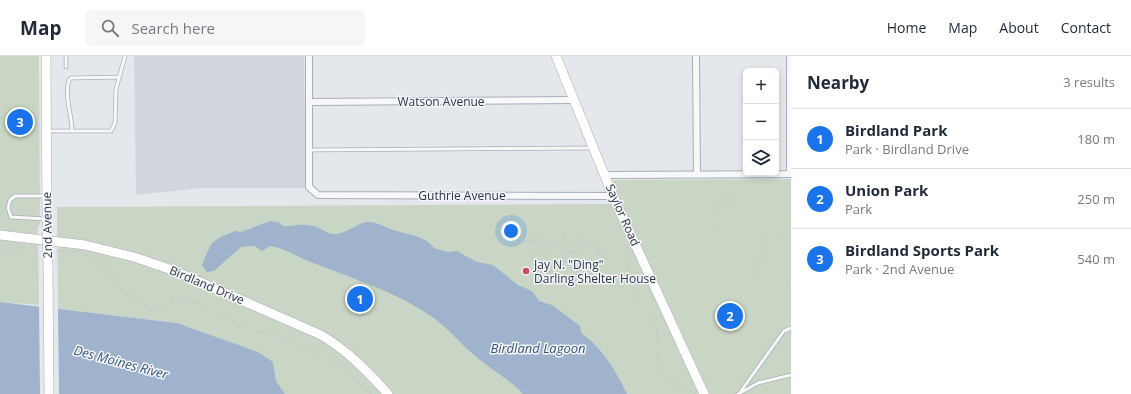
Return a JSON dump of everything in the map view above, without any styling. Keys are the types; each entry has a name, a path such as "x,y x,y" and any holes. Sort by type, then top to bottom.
{"street":[{"name":"2nd Avenue","path":"46,56 49,394"},
{"path":"309,56 309,150"},
{"name":"Saylor Road","path":"556,56 613,196 704,394"},
{"path":"696,56 697,174"},
{"path":"604,175 790,174 790,56"},
{"name":"Watson Avenue","path":"309,102 574,100"},
{"name":"Guthrie Avenue","path":"309,150 309,187 318,195 613,196"},
{"name":"Birdland Drive","path":"0,235 96,247 134,257 176,271 321,335 341,347 363,366 388,394"}],"lane":[{"path":"66,56 66,67"},
{"path":"46,131 111,131 115,123 116,89 125,56"},
{"path":"72,131 72,119 68,105 69,80 71,78 120,77"},
{"path":"309,150 594,147"},
{"path":"47,196 15,196 10,200 8,208 11,217 47,220"},
{"path":"739,393 784,331 791,328"},
{"path":"739,393 758,384 791,375"}],"path":[{"path":"716,227 716,209 732,191"},
{"path":"722,201 733,200"},
{"path":"538,267 547,272 558,270 565,262 584,230"},
{"path":"535,232 536,239 541,245 550,249 558,246 563,240 564,232"},
{"path":"746,289 751,286 768,237 780,236"},
{"path":"516,237 516,241 536,239"},
{"path":"524,241 525,237"},
{"path":"625,241 630,284 636,295 647,306 654,318 657,354 660,367 668,379 695,394"},
{"path":"532,260 543,242"},
{"path":"556,242 563,254 563,259 573,274 578,273 586,278 602,253 596,250"},
{"path":"563,254 567,251 580,255 583,253 586,244 591,242 595,245 599,258 602,262 602,267 599,269 588,263 584,264 578,273"},
{"path":"0,256 21,247 45,250"},
{"path":"50,250 77,252 91,257 100,264 120,288 152,310 168,303 186,302 201,304 248,329 310,348 332,360 347,371 371,394"},
{"path":"786,284 791,284"}],"shaded area":[{"path":"134,56 304,56 306,188 202,188 136,195"}],"green space":[{"path":"0,56 39,56 39,305 0,302"},
{"path":"791,179 791,394 285,394 276,381 273,362 224,340 177,323 58,309 57,207 611,204 616,202 612,182 614,180"}],"water":[{"name":"Birdland Lagoon","path":"270,221 278,222 283,226 309,225 333,234 344,232 363,223 371,222 422,238 434,248 448,252 457,251 477,262 493,265 518,285 532,291 539,301 552,305 580,326 581,333 596,345 608,360 627,394 523,394 508,380 474,355 441,324 421,309 375,287 275,247 270,246 262,251 254,246 241,247 214,271 207,272 202,265 211,244 220,237 235,231 241,232"},
{"name":"Des Moines River","path":"0,302 177,323 258,352 273,362 276,381 285,394 0,394"}],"pier":[{"path":"39,303 58,307 59,394 40,394"}],"place":[{"name":"Birdland Sports Park","path":"20,122"},
{"name":"Jay N. \"Ding\" Darling Shelter House","path":"526,271"},
{"name":"Birdland Park","path":"360,299"},
{"name":"Union Park","path":"730,316"}]}
